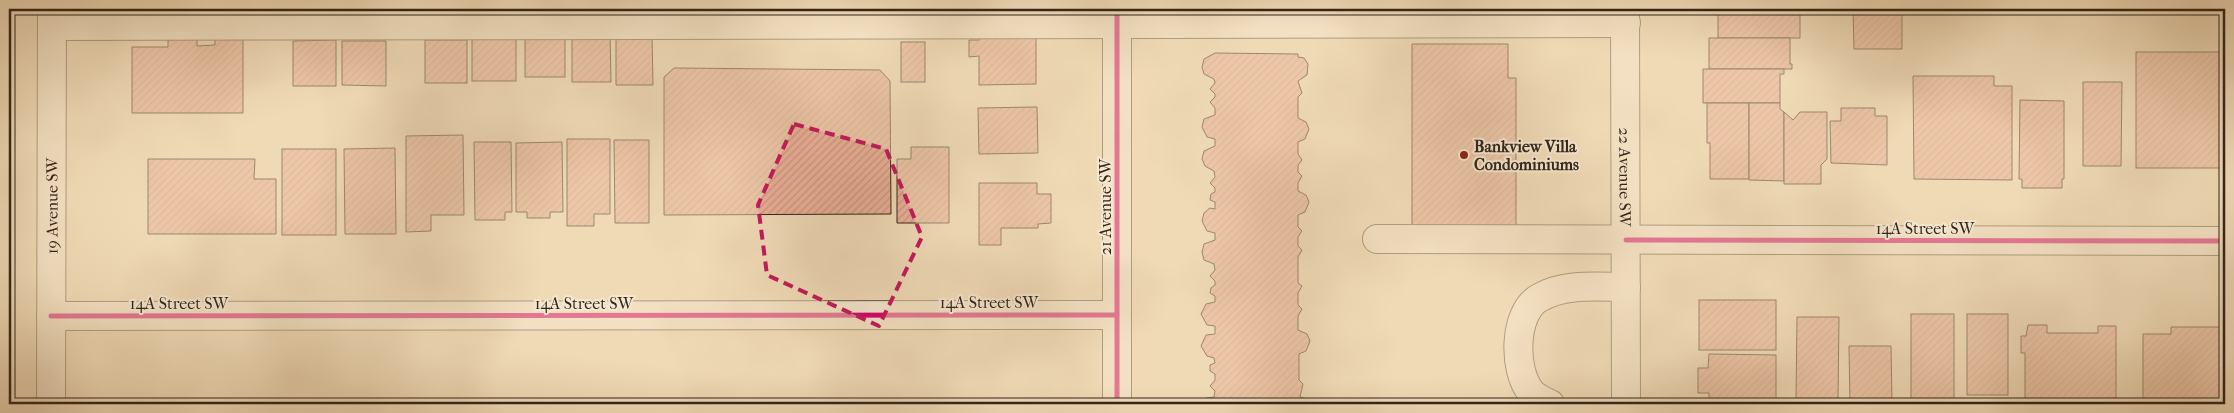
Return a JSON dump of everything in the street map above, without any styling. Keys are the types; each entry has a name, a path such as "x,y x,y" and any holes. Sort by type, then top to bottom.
{"street":[{"name":"21 Avenue SW","path":"1117,16 1117,404"},
{"path":"52,17 1626,16"},
{"name":"22 Avenue SW","path":"1626,16 1626,404"},
{"name":"19 Avenue SW","path":"51,404 52,17"},
{"name":"14A Street SW","path":"1377,239 2225,241"},
{"path":"1550,404 1531,393 1520,373 1520,330 1526,315 1538,298 1559,290 1626,287"},
{"name":"14A Street SW","path":"51,316 1117,315"}],"highlighted area":[{"path":"794,124 886,149 922,237 879,326 767,275 758,205"}],"building":[{"path":"1718,9 1794,9 1800,14 1800,38 1718,38"},
{"path":"1853,9 1902,9 1902,49 1854,49"},
{"path":"243,30 243,113 132,113 132,47 168,47 168,39 197,39 197,46 215,45 215,31"},
{"path":"572,33 610,33 611,82 572,82"},
{"path":"1036,35 1036,84 979,85 979,56 969,57 969,40 979,40 979,36"},
{"path":"472,36 516,36 516,81 472,81"},
{"path":"616,36 652,36 653,85 616,85"},
{"path":"1709,38 1790,38 1790,64 1792,64 1792,69 1709,69"},
{"path":"525,39 565,39 565,77 525,77"},
{"path":"336,40 336,86 293,86 293,41"},
{"path":"425,40 467,40 467,83 425,83"},
{"path":"342,41 386,41 386,86 342,85"},
{"path":"901,42 925,42 925,82 901,82"},
{"name":"Bankview Villa Condominiums","path":"1412,44 1508,44 1508,78 1516,78 1516,231 1412,231"},
{"path":"2136,52 2225,52 2225,168 2136,168"},
{"path":"1215,53 1298,54 1298,57 1304,58 1308,64 1307,75 1298,81 1302,93 1298,97 1298,118 1306,122 1309,129 1305,139 1298,142 1298,154 1302,160 1298,165 1298,172 1302,176 1298,183 1298,191 1306,195 1309,202 1305,212 1298,215 1298,227 1302,231 1298,237 1298,246 1302,250 1298,257 1298,283 1302,286 1298,293 1298,305 1302,309 1298,316 1298,330 1307,334 1310,341 1306,351 1299,354 1299,380 1303,384 1300,397 1307,399 1311,404 1202,404 1206,398 1214,397 1215,391 1210,386 1215,380 1215,374 1210,371 1210,365 1215,363 1214,358 1207,356 1201,346 1206,335 1215,334 1215,326 1207,325 1201,314 1206,304 1215,302 1215,296 1210,293 1211,288 1215,285 1215,281 1210,276 1215,270 1214,264 1204,260 1202,252 1204,244 1215,240 1215,233 1207,231 1202,221 1204,213 1210,208 1215,209 1215,202 1210,200 1211,194 1215,192 1215,188 1210,183 1215,177 1214,171 1205,166 1202,159 1204,151 1215,146 1215,139 1207,137 1202,127 1204,119 1215,115 1215,108 1210,102 1215,97 1215,94 1210,89 1215,83 1214,79 1204,74 1202,67 1204,59"},
{"path":"674,68 880,70 890,81 891,214 664,215 664,77"},
{"path":"1703,69 1784,69 1784,74 1780,74 1780,103 1703,103"},
{"path":"1913,76 1994,76 1994,86 2012,86 2012,180 1914,179"},
{"path":"2083,82 2122,82 2121,166 2083,166"},
{"path":"2020,100 2064,101 2064,179 2062,179 2062,188 2022,188 2022,179 2019,179"},
{"path":"1707,103 1749,103 1749,179 1710,179 1710,143 1707,143"},
{"path":"1749,103 1780,103 1780,109 1784,112 1784,181 1749,180"},
{"path":"1037,107 1038,153 979,154 978,108"},
{"path":"1841,108 1875,108 1875,116 1887,116 1887,165 1831,163 1830,121 1841,121"},
{"path":"1784,112 1793,120 1800,112 1827,112 1827,159 1821,165 1821,184 1784,184"},
{"path":"463,135 464,215 431,215 431,231 406,232 406,136"},
{"path":"567,139 610,139 610,214 594,214 594,226 567,226"},
{"path":"614,140 649,140 649,223 615,223"},
{"path":"474,142 511,142 512,212 505,212 505,220 475,220"},
{"path":"562,142 563,212 550,212 550,218 527,218 527,212 516,212 516,143"},
{"path":"911,147 949,147 949,223 897,223 897,159 911,159"},
{"path":"395,148 396,234 345,234 344,149"},
{"path":"282,149 336,149 336,235 282,235"},
{"path":"148,159 255,159 254,179 276,179 276,234 148,234"},
{"path":"979,183 1037,183 1037,194 1051,194 1051,223 1038,224 1038,228 1001,228 1001,245 979,245"},
{"path":"1699,300 1776,300 1776,350 1699,350"},
{"path":"1911,314 1954,314 1954,404 1911,404"},
{"path":"1967,314 2008,314 2008,395 1967,395"},
{"path":"1797,317 1839,317 1838,399 1796,399"},
{"path":"2028,325 2047,325 2047,333 2098,333 2098,326 2116,326 2116,404 2021,404 2025,403 2025,353 2021,353 2021,336 2026,336"},
{"path":"2171,327 2225,327 2225,404 2143,404 2143,334 2171,334"},
{"path":"1849,346 1891,346 1892,404 1850,403"},
{"path":"1709,354 1776,355 1776,404 1709,404 1709,393 1698,393 1698,368 1708,368"},
{"path":"992,400 1016,400 1016,404 992,404"},
{"path":"847,402 886,402 886,404 847,404"},
{"path":"414,403 414,404 352,404"}],"cycle path":[{"path":"1117,9 1117,404"},
{"path":"1626,240 2225,241"},
{"path":"51,316 1117,315"}],"place":[{"name":"Bankview Villa Condominiums","path":"1464,155"}]}
